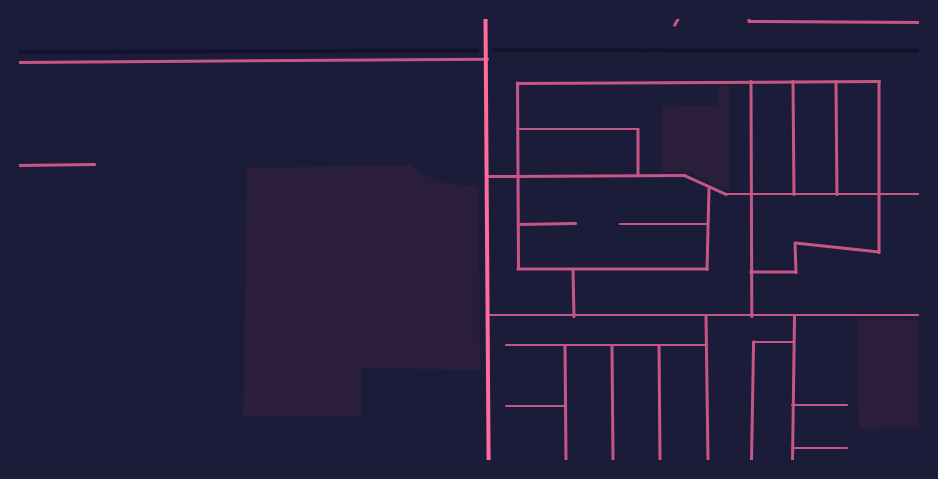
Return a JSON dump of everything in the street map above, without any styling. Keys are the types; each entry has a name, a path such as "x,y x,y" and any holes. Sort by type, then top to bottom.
{"main road":[{"path":"486,18 489,461"}],"street":[{"path":"674,25 678,18"},
{"path":"750,20 894,19 920,22"},
{"path":"18,62 487,59"},
{"path":"793,81 794,194"},
{"path":"836,81 837,194"},
{"path":"709,188 707,269 518,269 517,83 879,81 879,252 795,243 796,272 752,272"},
{"path":"751,82 752,316"},
{"path":"517,129 638,129 638,175"},
{"path":"18,165 94,164"},
{"path":"488,176 689,176 709,188 723,194 920,194"},
{"path":"518,224 575,224"},
{"path":"620,224 707,224"},
{"path":"573,269 574,316"},
{"path":"488,315 920,315"},
{"path":"706,316 708,461"},
{"path":"792,461 794,316"},
{"path":"751,461 753,342 794,342"},
{"path":"506,345 707,345"},
{"path":"565,345 566,461"},
{"path":"612,345 613,461"},
{"path":"659,345 660,461"},
{"path":"792,405 847,405"},
{"path":"506,406 565,406"},
{"path":"792,448 847,448"}],"shaded area":[{"path":"729,84 729,191 715,187 692,173 662,172 662,107 718,106 718,85"},
{"path":"410,165 437,182 479,187 480,370 361,368 361,416 243,416 247,168"},
{"path":"857,318 920,320 920,428 859,429"}],"waterway":[{"path":"18,52 477,50"},
{"path":"493,50 920,51"}]}
